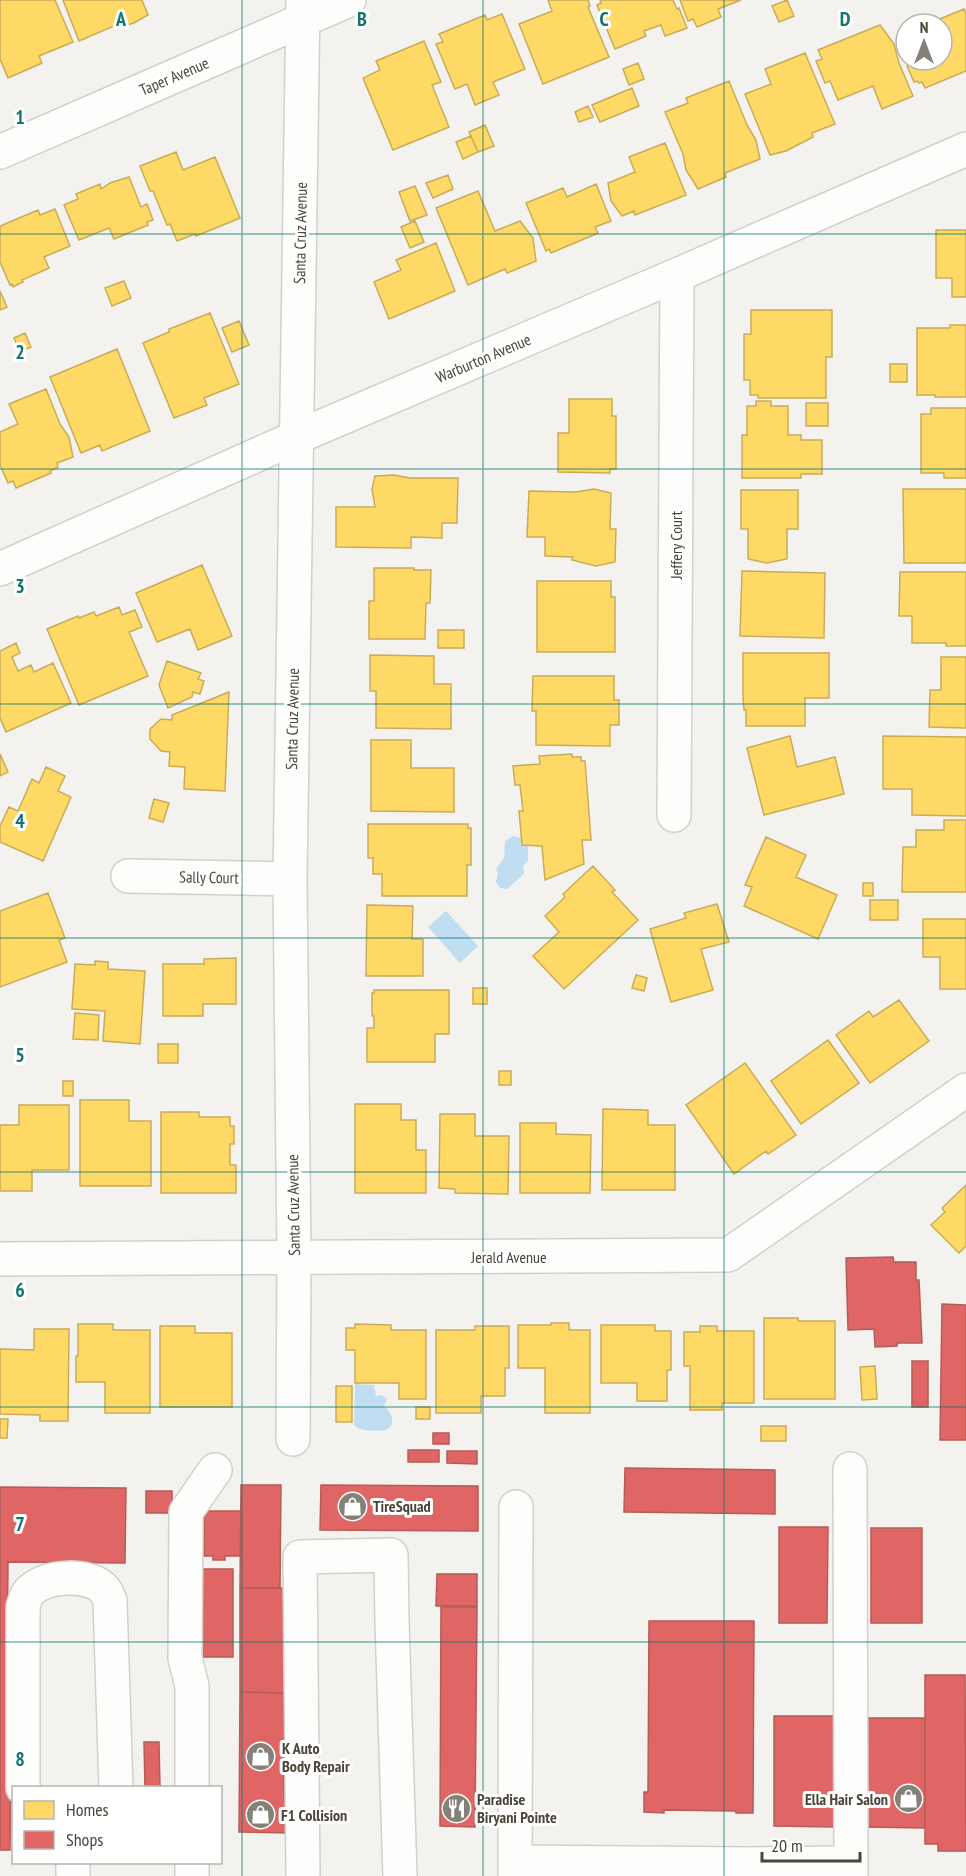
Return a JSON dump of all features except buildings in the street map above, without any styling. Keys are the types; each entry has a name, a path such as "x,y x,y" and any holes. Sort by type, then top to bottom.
{"street":[{"name":"Taper Avenue","path":"0,152 303,10 349,0"},
{"name":"Santa Cruz Avenue","path":"293,1439 294,1258 290,879 303,10"},
{"name":"Warburton Avenue","path":"0,569 297,437 966,149"},
{"name":"Jeffery Court","path":"674,815 677,275"},
{"name":"Sally Court","path":"128,876 290,879"},
{"name":"Jerald Avenue","path":"0,1259 728,1255 966,1089"},
{"path":"516,1508 515,1869 851,1870 850,1469"},
{"path":"192,1786 192,1686 185,1658 186,1512 215,1470"},
{"path":"303,1876 300,1557 392,1555 400,1876"},
{"path":"23,1786 23,1607 31,1589 48,1581 69,1579 93,1582 106,1590 110,1601 116,1786"}],"water":[{"path":"513,836 519,837 528,847 528,861 523,866 524,874 507,889 500,888 496,882 498,874 496,869 504,858 505,841"},
{"path":"446,911 478,946 460,963 428,927"},
{"path":"355,1384 374,1385 376,1396 382,1395 387,1399 384,1406 392,1418 389,1428 372,1431 359,1429 354,1425"}],"place":[{"name":"TireSquad","path":"352,1506"},
{"name":"K Auto Body Repair","path":"261,1757"},
{"name":"Ella Hair Salon","path":"909,1799"},
{"name":"Paradise Biryani Pointe","path":"456,1808"},
{"name":"F1 Collision","path":"260,1815"}]}
